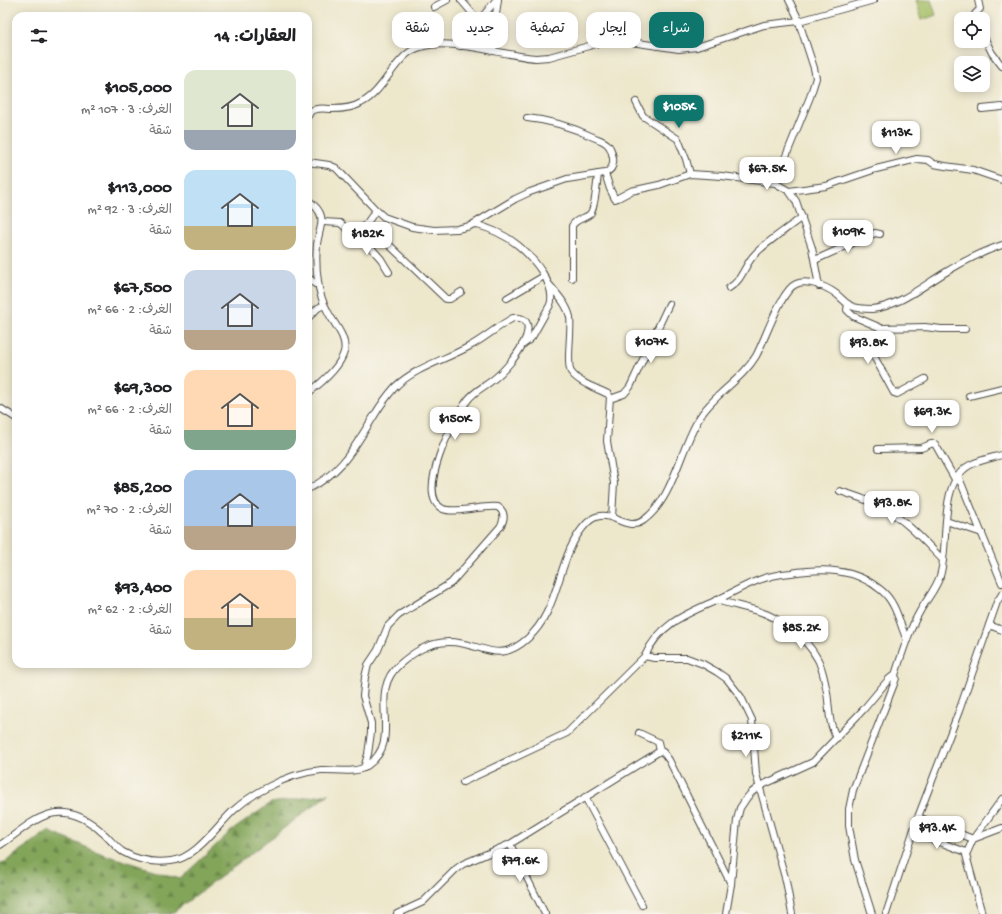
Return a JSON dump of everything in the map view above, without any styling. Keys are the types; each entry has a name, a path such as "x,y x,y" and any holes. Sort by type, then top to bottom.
{"street":[{"path":"434,7 447,0"},
{"path":"461,0 470,12"},
{"path":"487,12 497,0"},
{"path":"493,51 497,0"},
{"path":"775,183 810,97 816,78 799,21 789,0"},
{"path":"473,48 544,58 559,55 600,42 615,40 671,48 697,47 764,25 799,21 874,0"},
{"path":"978,0 980,10 978,12"},
{"path":"312,110 316,108 334,109 351,107 364,102 376,91 405,55 422,46 437,44 452,45"},
{"path":"990,48 1002,66"},
{"path":"636,102 643,116 678,140 686,159 690,174"},
{"path":"982,109 1002,107"},
{"path":"312,163 329,165 336,168 376,210 390,220 423,229 443,230 457,229 474,224 515,199 566,179 610,171 613,163 611,151 606,143 587,134 564,126 544,120 526,118"},
{"path":"789,191 826,186 876,169 918,159 928,160 934,164 973,170 1002,180"},
{"path":"605,173 615,199 631,191 659,185 690,174 722,176 775,183 789,191 794,197 812,248 819,286"},
{"path":"572,278 572,226 576,220 587,216 592,211 598,174"},
{"path":"312,204 317,210 323,222 317,245 318,284 324,305 343,339 344,353 327,378 312,390"},
{"path":"323,222 340,223 352,233 357,232 367,223 376,210"},
{"path":"729,288 744,274 748,263 756,253 802,217"},
{"path":"367,223 373,232 388,243 446,299 450,299 460,292"},
{"path":"474,224 494,231 519,246 537,266 564,304 570,316 570,370 585,383 608,394 610,399 607,441 614,483 612,517"},
{"path":"357,232 377,254 389,272"},
{"path":"815,260 875,233 880,234"},
{"path":"0,845 33,821 50,814 63,813 79,817 92,824 116,847 130,855 151,861 175,861 192,853 237,808 266,788 295,775 306,772 354,770 364,768 378,755 384,744 385,690 388,678 394,669 414,652 436,643 456,642 499,652 511,650 519,646 533,634 542,622 552,602 570,550 587,523 596,517 603,516 612,517 631,525 641,523 647,518 660,502 671,483 698,420 705,409 754,360 786,293 796,283 809,283 834,292 848,304 857,308 876,308 889,304 917,290 964,261 1002,245"},
{"path":"506,298 544,276"},
{"path":"312,281 315,284 318,284"},
{"path":"364,768 371,732 363,696 365,677 367,667 378,650 388,626 402,613 451,583 504,521 502,511 498,506 444,510 435,498 433,486 441,450 451,426 462,407 474,393 501,372 522,345 532,337 552,301 548,283"},
{"path":"610,399 624,394 630,387 669,304"},
{"path":"848,304 847,310 850,313 881,328 925,327 965,329"},
{"path":"312,314 324,305"},
{"path":"312,487 324,480 342,465 355,448 364,431 388,396 395,388 413,374 469,347 513,318 522,318 527,324 527,330 522,345"},
{"path":"881,328 881,333 871,343 870,349 894,393 897,394 925,379"},
{"path":"969,396 1002,388"},
{"path":"0,408 12,416"},
{"path":"878,449 921,448 935,444 957,479 982,533 1002,583"},
{"path":"872,914 855,860 849,826 849,809 852,795 894,684 895,675 907,640 919,613 938,582 943,560 946,521 951,491 957,479 964,470 970,466 1002,454"},
{"path":"840,491 879,506 892,514 920,537 943,560"},
{"path":"946,521 982,533"},
{"path":"463,782 567,734 645,656 648,649 669,624 698,607 767,577 816,570 830,570 844,572 868,581 886,594 894,605 907,640"},
{"path":"886,914 918,817 959,711 997,602 1002,594"},
{"path":"716,600 756,610 768,615 787,626 806,643 820,664 827,692 830,721 837,738"},
{"path":"989,625 1002,630"},
{"path":"645,656 654,658 682,658 695,661 717,672 731,684 741,697 752,720 754,730 755,769 786,881 792,914"},
{"path":"726,914 731,884 738,815 746,799 760,786 813,762 863,710 888,679 892,675 895,675"},
{"path":"639,733 658,742 660,751 663,752 668,760 731,884"},
{"path":"397,914 423,902 459,867 481,855 510,844 660,751"},
{"path":"585,797 642,905"},
{"path":"982,914 966,860 966,852 973,839 1002,799"},
{"path":"918,817 973,839 1002,828"},
{"path":"913,832 966,852"},
{"path":"510,844 545,914"}],"green space":[{"path":"916,0 931,0 936,15 922,20"},
{"path":"329,794 171,914 0,914 0,863 5,862 48,831 100,853 180,879 230,832 271,803"}]}
